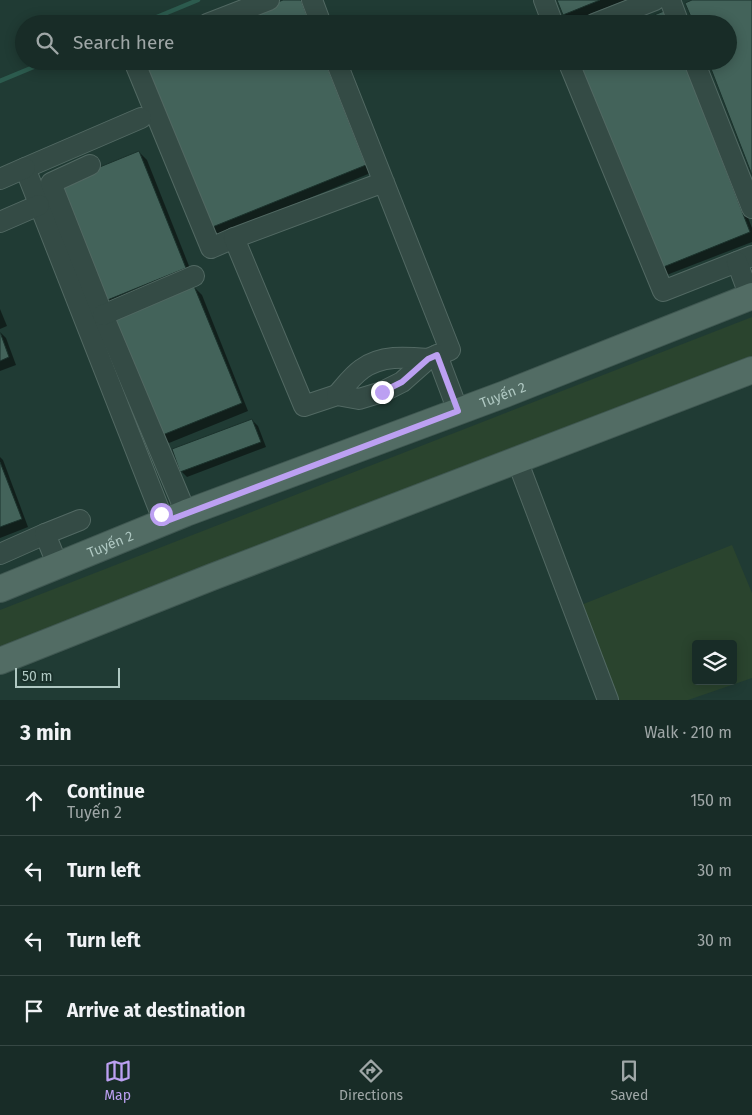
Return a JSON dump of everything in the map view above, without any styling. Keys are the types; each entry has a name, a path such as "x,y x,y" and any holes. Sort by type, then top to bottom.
{"main road":[{"name":"Tuyến 2","path":"0,589 175,518 458,411 751,296"},
{"path":"0,661 212,576 752,370"}],"lane":[{"path":"230,15 269,0"},
{"path":"312,0 318,15"},
{"path":"544,0 550,15"},
{"path":"617,15 656,0"},
{"path":"670,0 676,15"},
{"path":"138,70 210,248 384,182"},
{"path":"336,395 359,399 382,392 402,382 432,357 450,350 340,70"},
{"path":"572,70 663,291 744,259 751,296"},
{"path":"698,70 752,208"},
{"path":"0,179 140,118"},
{"path":"90,165 51,184 103,315 175,518"},
{"path":"25,168 39,205 175,518"},
{"path":"0,222 39,205"},
{"path":"234,238 304,406 336,395 362,368 375,362 398,357 432,357"},
{"path":"103,315 194,276"},
{"path":"432,357 458,411"},
{"path":"517,460 608,700"},
{"path":"0,554 80,520"},
{"path":"45,534 58,566"}],"green space":[{"path":"752,317 752,363 0,656 0,610"},
{"path":"732,545 752,593 752,678 737,683 737,640 692,640 692,685 732,685 688,700 600,700 581,605"}],"building":[{"path":"283,0 301,0 307,15 247,15"},
{"path":"557,0 600,0 563,15"},
{"path":"692,0 752,0 752,175 711,70 737,70 737,15 690,15 685,3"},
{"path":"664,11 666,15 654,15"},
{"path":"148,70 329,70 366,165 210,228"},
{"path":"578,70 687,70 750,232 656,270"},
{"path":"139,151 186,268 105,301 58,184"},
{"path":"194,286 242,403 160,436 113,319"},
{"path":"0,332 9,357 0,361"},
{"path":"252,419 261,442 180,472 172,449"},
{"path":"0,462 22,519 0,527"}],"waterway":[{"path":"162,15 198,0"},
{"path":"0,81 26,70"}],"route":[{"path":"161,514 164,522 458,411 437,355 428,359 402,382 382,392"}]}
